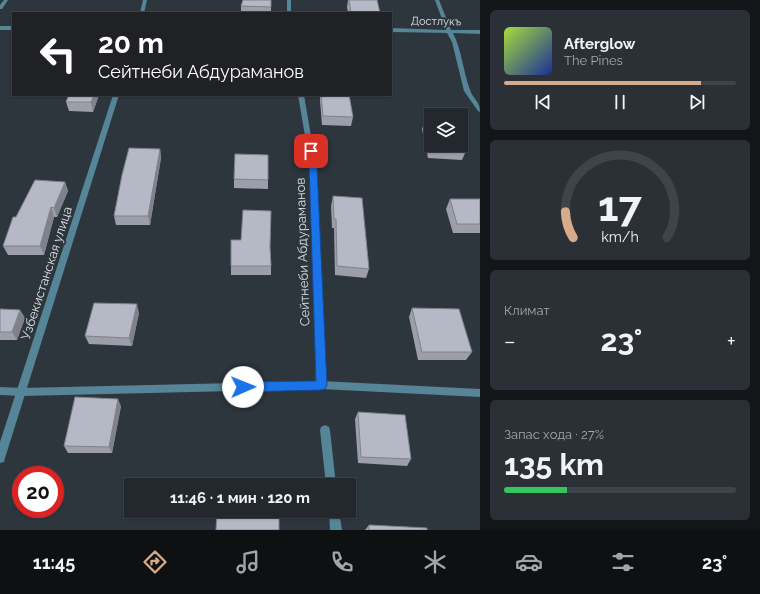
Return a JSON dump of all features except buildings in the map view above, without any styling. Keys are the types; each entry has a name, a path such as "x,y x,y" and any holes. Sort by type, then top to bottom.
{"street":[{"path":"0,8 6,0"},
{"path":"142,12 146,0"},
{"path":"289,0 289,12"},
{"path":"437,0 455,42 467,91 480,110"},
{"path":"0,28 12,28"},
{"name":"Достлукъ","path":"392,30 480,32"},
{"name":"Узбекистанская улица","path":"0,458 116,96"},
{"name":"Сейтнеби Абдураманов","path":"301,96 313,166 321,385"},
{"path":"0,391 22,392 321,385 480,393"},
{"path":"325,430 330,478"},
{"path":"335,518 336,530"}],"route":[{"path":"243,387 321,385 313,166 311,151"}]}
